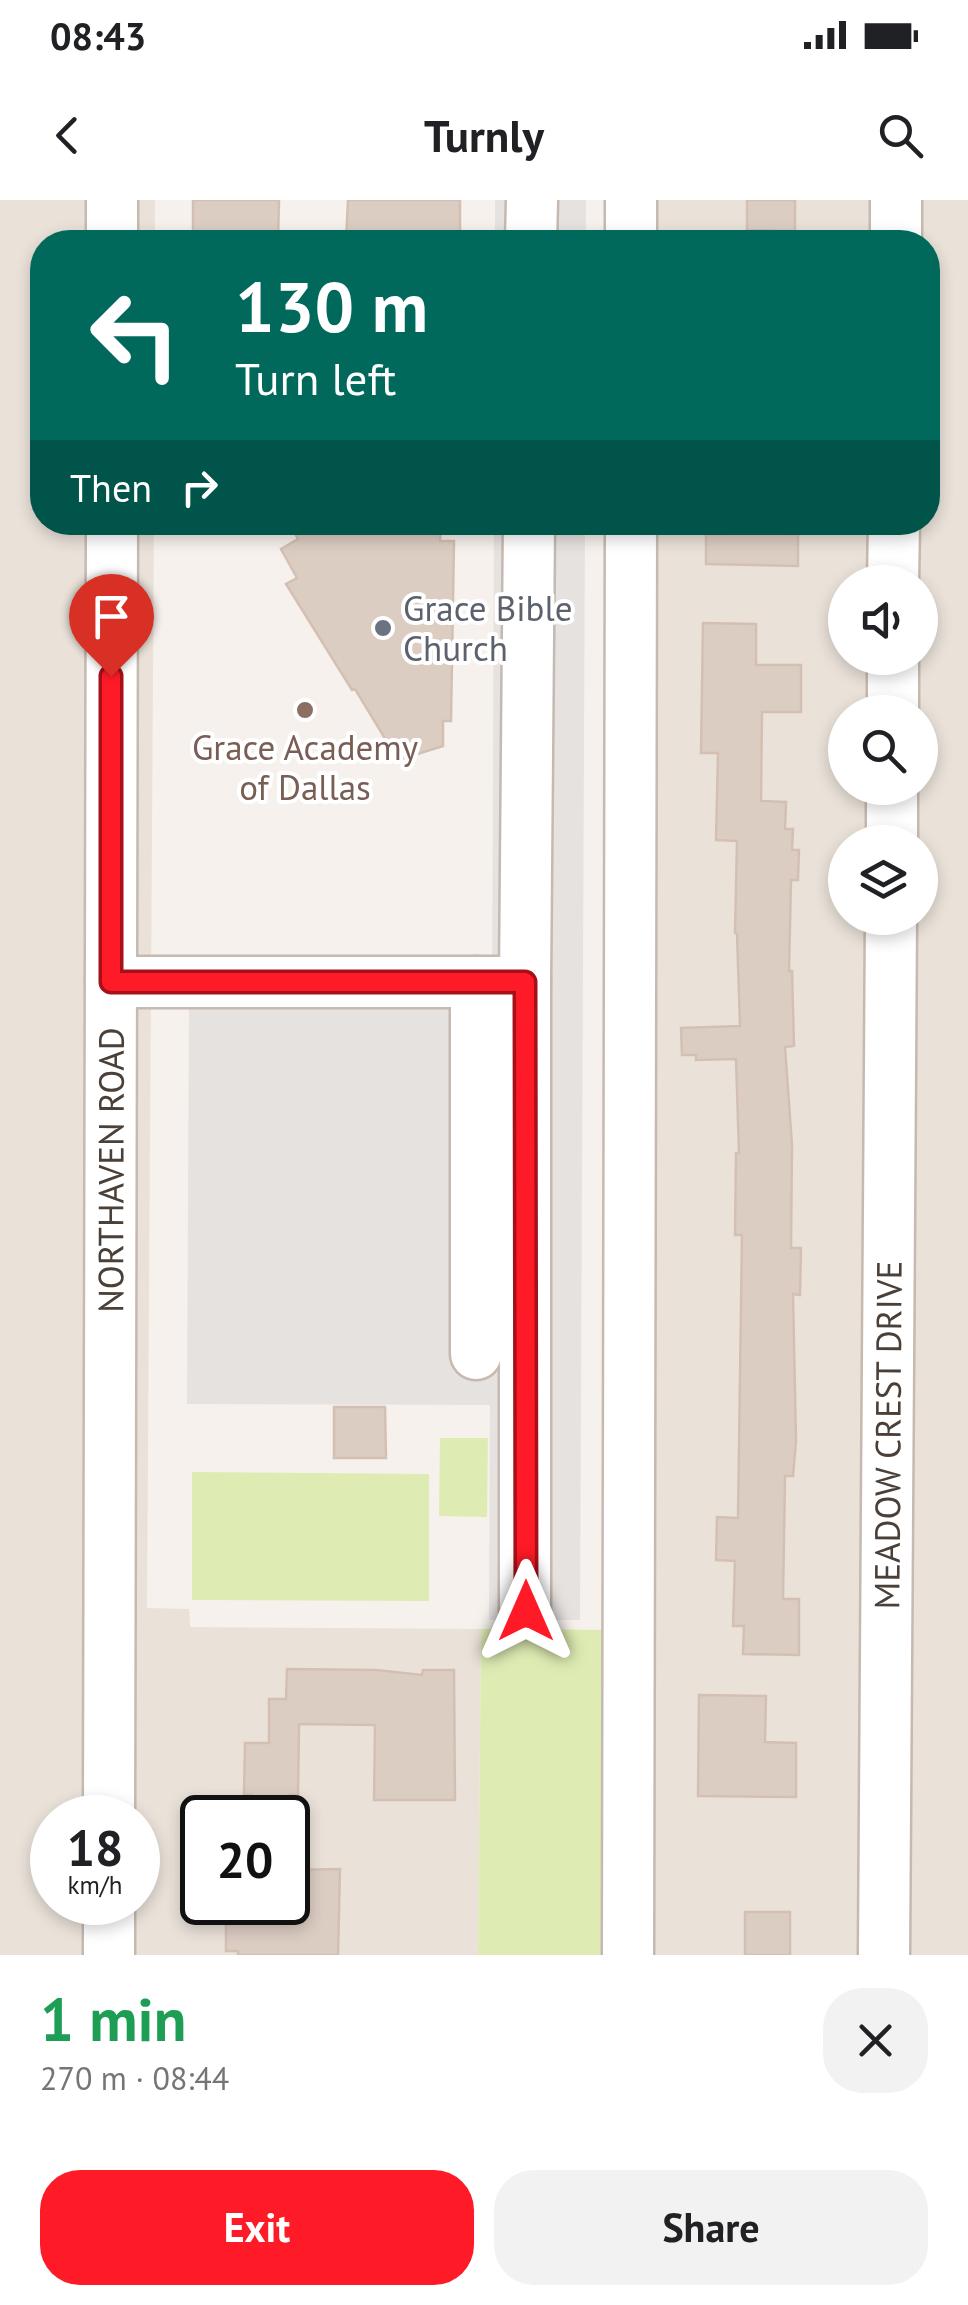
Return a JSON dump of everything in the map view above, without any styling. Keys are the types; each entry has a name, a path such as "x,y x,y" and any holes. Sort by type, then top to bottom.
{"street":[{"path":"112,200 112,230"},
{"path":"532,200 532,230"},
{"path":"631,200 631,230"},
{"path":"896,200 896,230"},
{"name":"NORTHAVEN ROAD","path":"108,1795 112,535"},
{"path":"476,1354 528,535"},
{"path":"628,1955 630,535"},
{"path":"894,535 894,565"},
{"name":"MEADOW CREST DRIVE","path":"884,1955 891,935"},
{"path":"111,982 501,982"},
{"path":"501,982 526,1611"},
{"path":"109,1925 110,1955"}],"shaded area":[{"path":"0,200 155,200 155,230 30,230 30,535 154,535 147,1608 189,1609 190,1627 481,1629 478,1955 0,1955"},
{"path":"495,200 586,200 586,230 495,230"},
{"path":"634,200 968,200 968,1955 612,1955 632,535 940,535 940,230 633,230"},
{"path":"494,535 585,535 580,1620 489,1620 490,1405 187,1404 189,1000 492,1001"}],"green space":[{"path":"440,1438 488,1438 487,1517 439,1516"},
{"path":"192,1472 429,1474 429,1601 192,1600"},
{"path":"481,1629 615,1630 612,1955 478,1955"}],"building":[{"path":"193,200 279,200 278,230 193,230"},
{"path":"348,200 460,200 460,230 347,230"},
{"path":"747,200 795,200 795,230 747,230"},
{"name":"Grace Bible Church","path":"296,535 440,535 440,541 454,541 451,721 443,721 443,746 398,760 286,584 297,578 281,549 298,539"},
{"path":"706,535 798,535 798,566 706,564"},
{"path":"703,623 756,624 756,665 801,665 801,712 762,712 761,801 786,802 785,829 793,829 792,850 799,850 798,880 791,880 789,971 794,1046 785,1047 792,1145 791,1248 801,1248 800,1295 793,1294 796,1441 793,1476 785,1476 783,1599 799,1599 799,1655 743,1654 744,1626 733,1626 735,1561 716,1560 717,1517 738,1518 742,1235 735,1235 739,1153 736,1059 696,1060 696,1055 682,1055 681,1028 740,1026 735,933 737,841 716,840 718,753 701,753"},
{"path":"334,1407 385,1407 386,1458 334,1458"},
{"path":"287,1669 422,1675 423,1670 454,1670 455,1800 374,1800 375,1725 299,1724 298,1795 244,1795 245,1743 269,1743 269,1699 286,1699"},
{"path":"699,1695 766,1696 765,1742 796,1743 796,1797 698,1796"},
{"path":"340,1869 338,1955 238,1955 238,1951 226,1951 226,1925 310,1925 310,1870"},
{"path":"745,1912 790,1912 790,1955 745,1955"}],"place":[{"name":"Grace Bible Church","path":"383,628"},
{"name":"Grace Academy of Dallas","path":"305,710"}],"route":[{"path":"111,676 111,982 525,982 526,1611"}]}
